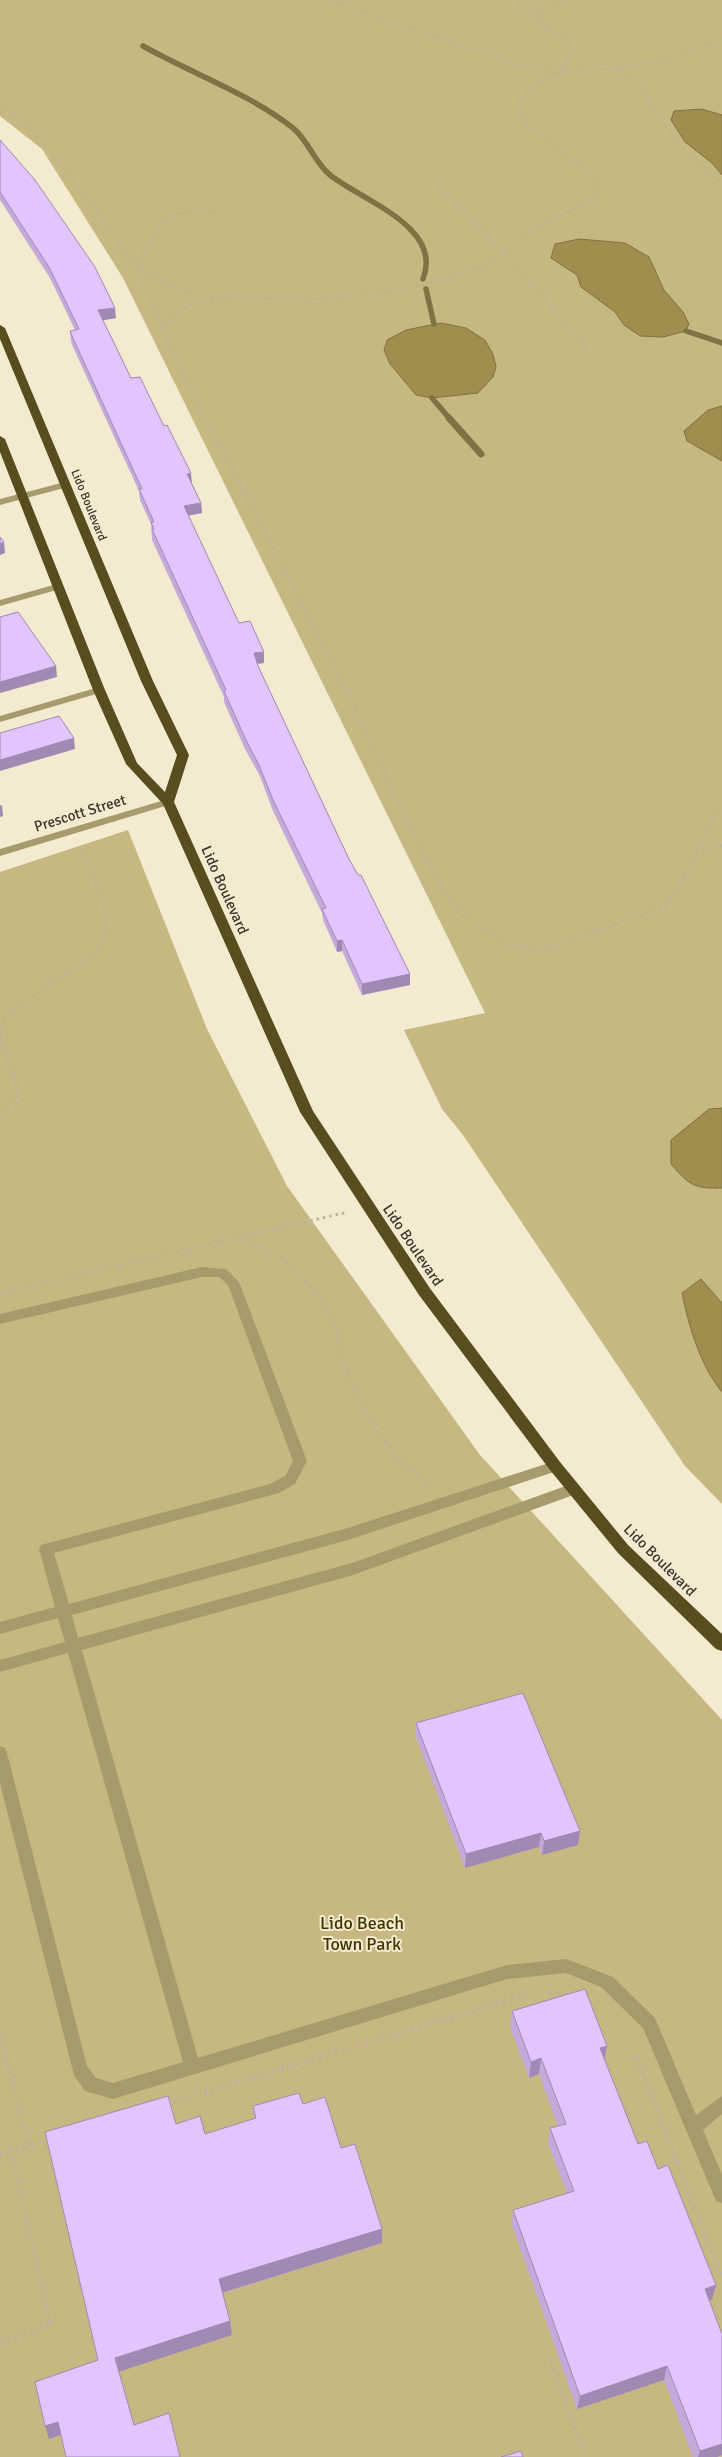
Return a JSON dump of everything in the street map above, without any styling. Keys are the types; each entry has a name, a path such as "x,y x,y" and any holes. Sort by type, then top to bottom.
{"highway":[{"name":"Lido Boulevard","path":"0,328 147,681 183,755 168,802"},
{"name":"Lido Boulevard","path":"0,439 98,690 132,764 168,802 307,1112 424,1291 555,1466 623,1550 722,1644"}],"street":[{"path":"0,502 65,485"},
{"path":"0,603 57,587"},
{"path":"0,719 98,690"},
{"name":"Prescott Street","path":"0,853 168,802"},
{"path":"0,1319 202,1272 222,1272 233,1282 300,1461 290,1480 274,1489 46,1549 192,2065"},
{"path":"0,1628 348,1534 555,1466"},
{"path":"0,1666 353,1569 574,1489"},
{"path":"0,1753 80,2069 91,2085 114,2090 192,2065 508,1972 566,1966 607,1982 649,2023 722,2195"},
{"path":"694,2128 722,2104"}],"path":[{"path":"326,0 519,65 558,73 617,68 665,59 722,39"},
{"path":"139,271 189,293 222,297 316,299 379,294 445,279 486,266 544,223 584,204 598,192 596,179 576,161 524,122 518,104 532,88 558,73 573,52 566,41 547,29 516,0"},
{"path":"535,0 536,10 547,29"},
{"path":"536,10 567,0"},
{"path":"617,68 638,86 681,147 708,174 722,183"},
{"path":"0,102 33,131 82,191 139,271 175,358 357,711 403,815 443,890 463,915 505,944 544,950 665,906 680,886 713,819 722,809"},
{"path":"438,177 439,188 468,213 561,318 590,355"},
{"path":"136,266 164,220 176,214 199,211 228,214"},
{"path":"164,330 170,317 182,307 222,297"},
{"path":"0,1115 19,1095 0,1034 6,1018 44,988 95,954 107,927 102,898 74,831"},
{"path":"697,854 722,845"},
{"path":"0,1293 369,1207"},
{"path":"239,1238 282,1258 320,1297 337,1330 345,1368 371,1422 396,1457 446,1502"},
{"path":"539,1991 572,1995"},
{"path":"160,2105 530,1994"},
{"path":"0,2032 28,2146"},
{"path":"635,2055 722,2277"},
{"path":"0,2154 56,2137"},
{"path":"0,2342 51,2325 11,2151"},
{"path":"551,2360 585,2457"}],"green space":[{"path":"0,0 722,0 722,1504 685,1466 463,1135 442,1109 404,1030 485,1013 123,278 42,149 0,116"},
{"name":"Lido Beach Town Park","path":"128,830 207,1029 287,1186 480,1455 722,1720 722,2457 0,2457 0,872"}],"shaded area":[{"path":"702,109 722,115 722,175 712,163 685,142 671,120 674,111"},
{"path":"579,239 625,243 649,257 664,290 683,312 689,324 686,331 663,337 640,336 624,325 615,312 581,287 577,275 551,258 555,244"},
{"path":"441,323 466,328 485,340 493,354 496,367 493,377 478,393 432,398 416,395 390,364 384,350 387,340 406,330"},
{"path":"722,406 722,461 687,441 684,431 708,410"},
{"path":"722,1108 722,1188 705,1188 688,1181 671,1164 671,1140 709,1109"},
{"path":"701,1279 722,1303 722,1392 707,1370 696,1345 682,1293"}],"building":[{"path":"0,140 35,180 95,267 115,308 98,310 131,378 140,377 164,426 167,425 191,473 187,474 201,503 184,506 239,623 250,621 264,652 254,653 258,666 349,859 358,875 361,875 410,974 362,984 342,940 337,941 322,909 326,908 273,800 259,765 224,691 226,690 152,529 154,529 151,522 154,522 139,489 142,489 70,331 79,329 49,267 0,192"},
{"path":"18,612 56,666 0,682 0,617"},
{"path":"59,716 74,738 0,760 0,733"},
{"path":"523,1693 580,1831 544,1841 541,1833 466,1854 416,1723"},
{"path":"585,1989 607,2046 600,2048 638,2144 647,2141 658,2169 668,2165 716,2285 705,2289 722,2334 722,2444 700,2451 667,2366 580,2396 513,2210 574,2191 550,2128 566,2124 541,2058 531,2062 512,2011"},
{"path":"299,2093 303,2104 325,2097 341,2148 355,2144 382,2229 219,2279 230,2321 115,2358 134,2425 169,2413 180,2457 66,2457 58,2422 45,2426 35,2382 98,2360 45,2132 168,2096 176,2124 200,2116 205,2134 256,2118 253,2106"},
{"path":"521,2451 523,2457 501,2457"}],"waterway":[{"path":"143,46 239,94 293,128 330,175 379,205 411,230 422,244 426,261 423,279"},
{"path":"426,289 434,324"},
{"path":"686,331 722,343"},
{"path":"432,398 450,419"},
{"path":"449,418 481,454"}]}
